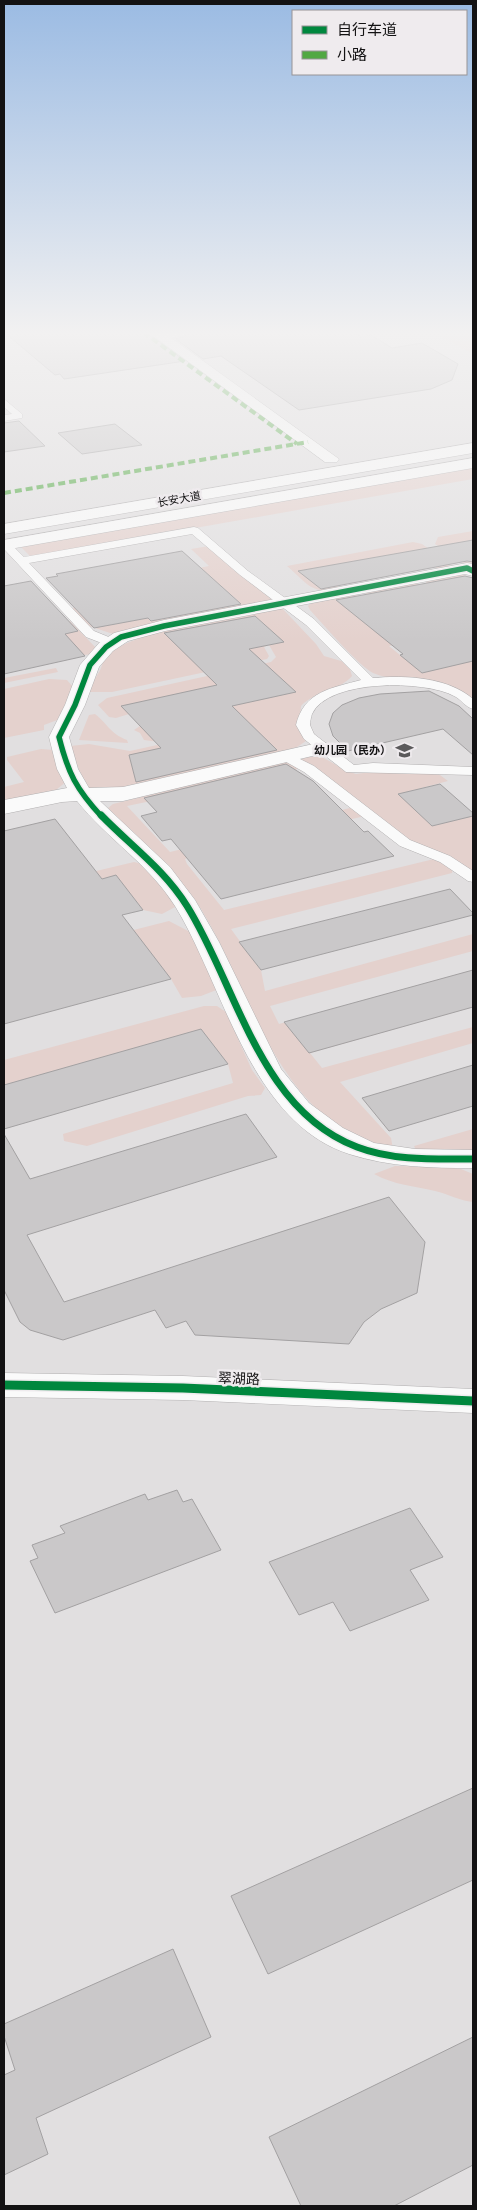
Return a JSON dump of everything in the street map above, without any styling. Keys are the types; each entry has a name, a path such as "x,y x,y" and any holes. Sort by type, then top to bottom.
{"street":[{"path":"298,435 331,459"},
{"name":"长安大道","path":"52,505 472,435"},
{"name":"长安大道","path":"4,540 473,448"},
{"path":"4,540 473,463"},
{"path":"473,571 467,568 164,626 121,637 106,648 90,665 75,705 59,737 70,773 95,810 154,863 174,887 202,930 273,1078 309,1119 332,1135 357,1146 388,1155 418,1159 473,1159"},
{"path":"4,807 62,795 124,794 322,748"},
{"name":"翠湖路","path":"4,1385 182,1388 473,1401"}],"lane":[{"path":"22,561 194,530 244,573 286,602 310,622 370,682"},
{"path":"4,540 90,634 112,643"},
{"path":"473,705 458,693 429,684 391,680 370,682 330,693 315,702 306,712 303,725 309,736 322,748 351,769 373,767 473,771"},
{"path":"286,756 309,769 405,843 446,859 473,878"}],"shaded area":[{"path":"473,466 473,479 31,557 20,546"},
{"path":"473,531 473,540 452,544 469,556 473,556 473,566 467,565 435,544 438,537"},
{"path":"413,542 422,544 449,563 450,567 439,570 429,562 332,581 341,589 323,590 316,589 306,583 287,566"},
{"path":"209,546 274,601 116,635 86,625 72,608 113,600 95,609 111,625 237,600 220,585 188,591 169,574 209,566 191,549"},
{"path":"457,573 473,579 473,628 389,646 400,655 473,639 473,699 450,687 385,677 373,673 350,654 308,606 311,602 355,594 375,608 382,606 364,592 414,582 442,599 446,598 423,580"},
{"path":"281,607 316,644 324,656 348,663 352,676 341,685 313,697 301,706 300,718 306,741 297,747 287,750 110,790 86,788 70,746 89,744 130,751 166,743 144,740 140,733 134,730 140,726 129,714 116,718 109,717 98,705 107,698 271,662 276,657 269,645 264,647 269,656 267,659 112,692 89,692 105,658 116,649 159,632"},
{"path":"70,621 97,649 92,654 84,655 70,640 4,653 4,643 18,640 11,632"},
{"path":"56,668 58,672 4,683 4,678"},
{"path":"49,679 67,680 73,687 60,719 44,725 44,730 4,738 4,689"},
{"path":"95,714 113,732 127,740 128,743 79,740 89,715"},
{"path":"41,749 54,750 67,781 56,790 4,802 4,787 24,782 7,760 7,757"},
{"path":"307,757 322,757 356,774 386,770 436,772 448,781 399,794 432,826 473,816 473,873 422,848 400,834 330,780 300,760"},
{"path":"289,761 301,767 291,772 127,806 170,852 350,808 365,816 191,856 185,859 224,910 434,859 448,862 453,869 452,873 231,929 261,970 265,991 473,934 473,951 270,1006 279,1024 473,970 473,1007 310,1053 322,1068 473,1027 473,1043 340,1082 391,1138 393,1149 365,1139 338,1126 322,1114 301,1092 268,1043 216,935 201,909 170,870 108,808 113,804"},
{"path":"134,862 147,865 177,906 162,914 143,910 116,876 4,903 4,893"},
{"path":"169,921 192,933 219,989 201,996 182,998 171,979 146,948 4,985 4,979 106,952 102,938"},
{"path":"204,1006 217,1006 226,1012 252,1070 265,1088 261,1095 248,1096 87,1146 64,1141 63,1134 233,1083 228,1064 201,1030 4,1085 4,1060"},
{"path":"473,1129 473,1155 417,1152 414,1146"},
{"path":"395,1166 448,1167 461,1169 473,1174 473,1202 397,1183 374,1174"}],"building":[{"path":"4,435 34,435 45,446 4,452"},
{"path":"60,435 129,435 142,445 82,454"},
{"path":"473,540 473,562 467,561 321,589 298,571"},
{"path":"182,551 241,604 151,621 148,618 94,628 46,578 58,576 56,574"},
{"path":"465,576 473,578 473,661 422,673 400,655 403,654 336,600"},
{"path":"31,581 78,631 65,634 85,656 4,674 4,586"},
{"path":"255,616 284,642 249,649 296,692 232,706 277,750 136,782 129,755 161,748 121,706 217,685 164,633"},
{"path":"429,691 459,706 473,719 473,755 443,729 348,751 333,736 329,724 333,713 342,705 359,698 380,694"},
{"path":"286,764 313,781 364,832 368,831 394,856 221,899 171,839 162,841 141,816 157,812 144,798"},
{"path":"440,784 473,813 473,816 432,826 398,794"},
{"path":"55,819 102,879 116,875 143,910 122,915 171,979 4,1024 4,831"},
{"path":"450,889 473,915 261,970 239,942"},
{"path":"473,970 473,1007 309,1053 284,1022"},
{"path":"201,1029 228,1064 4,1129 4,1085"},
{"path":"473,1065 473,1106 389,1131 362,1098"},
{"path":"246,1114 277,1157 27,1235 64,1302 389,1197 425,1242 417,1293 381,1309 364,1322 349,1344 195,1335 186,1321 166,1328 155,1310 63,1340 30,1330 20,1322 4,1290 4,1134 30,1179"},
{"path":"177,1490 183,1502 192,1499 221,1550 55,1613 30,1561 38,1558 32,1545 65,1533 60,1526 145,1494 148,1500"},
{"path":"410,1508 443,1557 410,1570 429,1600 350,1631 333,1602 299,1615 269,1562"},
{"path":"473,1788 473,1880 268,1974 231,1896"},
{"path":"173,1949 211,2037 36,2118 48,2154 4,2175 4,2075 15,2070 4,2036 4,2024"},
{"path":"473,2037 473,2165 394,2206 301,2206 269,2137"}],"marked path":[{"path":"285,435 297,444"},
{"path":"4,493 308,442"}],"cycle path":[{"path":"473,571 467,568 164,626 121,637 106,647 90,665 75,705 59,737 67,769 79,790 104,819 162,872 186,905 207,942 267,1069 290,1099 321,1127 357,1147 400,1157 473,1159"},
{"path":"4,1385 183,1388 473,1401"}],"place":[{"name":"幼儿园（民办）","path":"405,750"}]}
